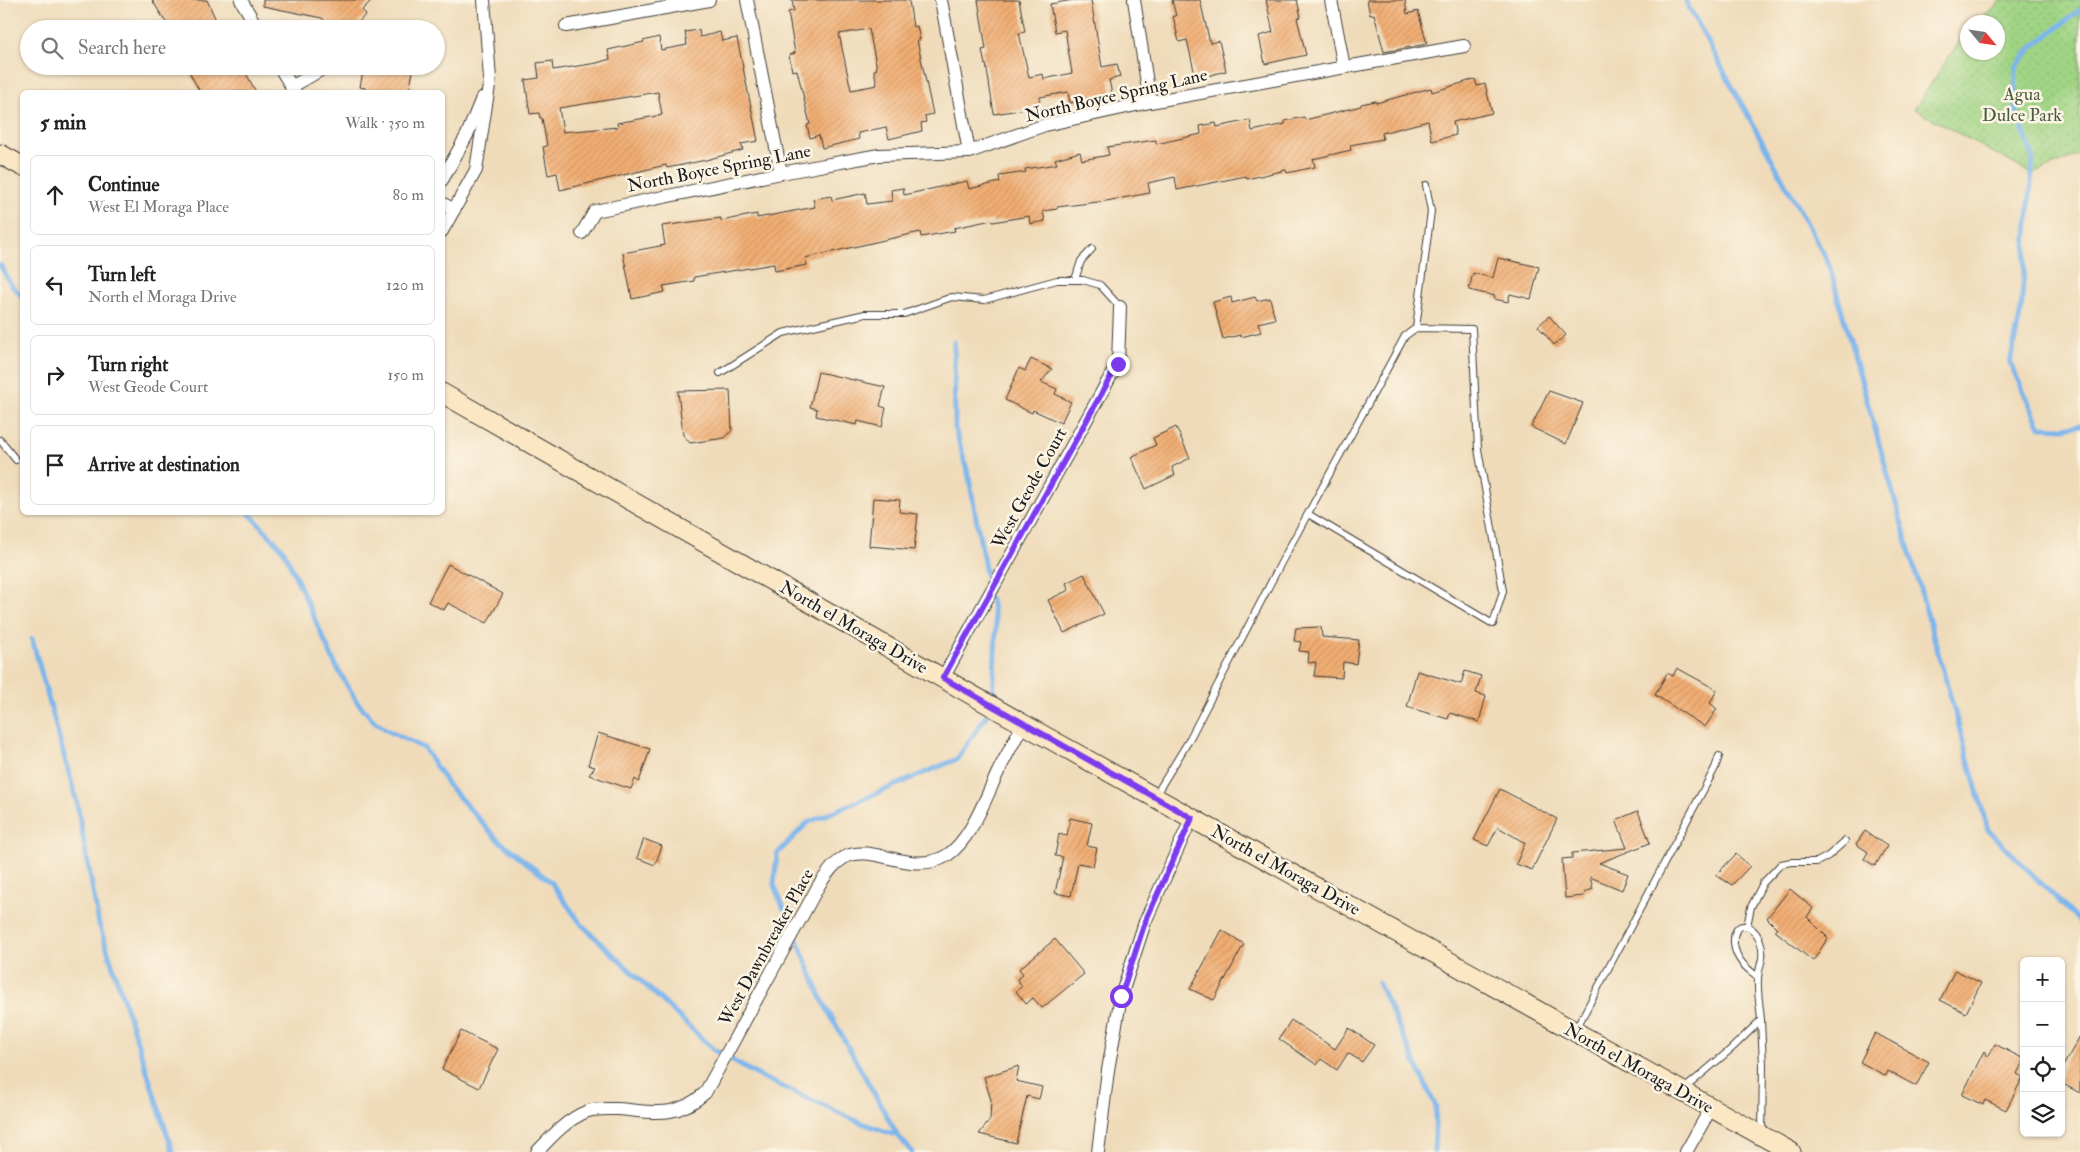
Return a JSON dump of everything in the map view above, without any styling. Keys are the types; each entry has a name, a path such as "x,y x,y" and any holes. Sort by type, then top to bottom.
{"street":[{"path":"241,0 253,20"},
{"path":"445,226 476,170 490,79 484,0"},
{"path":"566,26 709,0"},
{"path":"747,0 781,172"},
{"path":"941,0 968,152"},
{"path":"1134,0 1150,102"},
{"path":"1331,0 1344,67"},
{"name":"North Boyce Spring Lane","path":"582,233 595,211 781,172 879,155 968,152 1045,125 1150,102 1464,46"},
{"path":"284,75 293,90 312,75"},
{"path":"445,175 467,135 490,79"},
{"path":"3,156 20,165"},
{"path":"445,205 454,210"},
{"name":"West Geode Court","path":"943,678 1118,364 1120,307"},
{"name":"North el Moraga Drive","path":"445,395 1023,724 1791,1152"},
{"name":"West Dawnbreaker Place","path":"537,1152 569,1122 588,1111 609,1109 655,1112 677,1111 692,1104 705,1092 819,885 832,867 846,856 861,854 912,863 931,863 947,856 959,844 973,824 1023,724"},
{"path":"1098,1152 1108,1070 1121,996 1145,922 1192,818"},
{"path":"1686,1152 1711,1108"}],"lane":[{"path":"1416,328 1431,211 1426,185"},
{"path":"1075,280 1081,261 1092,249"},
{"path":"720,373 783,333 865,314 904,314 952,297 984,300 1057,280 1075,280 1100,285 1120,307"},
{"path":"1154,797 1188,742 1308,514 1405,336 1416,328 1472,329 1478,449 1503,591 1493,624 1308,514"},
{"path":"0,440 16,460"},
{"path":"1574,1032 1719,756"},
{"path":"1747,926 1751,907 1763,884 1782,864 1818,862 1845,841"},
{"path":"1758,977 1744,967 1736,954 1735,932 1741,926 1752,928 1761,942 1763,958 1758,977 1763,1065 1762,1136"},
{"path":"1681,1091 1731,1049 1761,1020"}],"green space":[{"name":"Agua Dulce Park","path":"2002,0 2080,0 2080,154 2032,174 1914,109 1960,40 1960,60 2005,60 2005,15 1984,15"}],"building":[{"path":"152,0 207,0 216,20 164,20"},
{"path":"263,0 372,0 362,10 366,14 360,20 324,20 322,18 263,6"},
{"path":"792,0 909,0 913,27 917,26 920,40 917,40 933,114 925,116 926,122 921,123 922,131 889,139 886,127 858,133 859,139 822,148 819,135 810,138 807,125 810,124 797,70 792,71 789,55 795,53 788,12 794,11","holes":["869,29 877,69 874,70 877,85 851,90 839,34"]},
{"path":"978,0 1019,0 1025,32 1019,33 1029,77 1043,74 1044,79 1072,73 1065,30 1055,32 1050,4 1073,0 1091,0 1102,67 1117,64 1120,77 1109,80 1112,94 1070,103 1068,92 1040,97 1039,107 994,114 982,50 986,49"},
{"path":"1172,0 1200,0 1210,43 1219,41 1226,71 1196,79 1187,40 1179,42 1173,16 1176,16"},
{"path":"1266,0 1297,0 1301,17 1297,18 1306,55 1265,64 1259,36 1273,32"},
{"path":"1367,0 1405,0 1407,14 1418,11 1427,44 1384,52 1374,14 1370,15"},
{"path":"699,30 700,37 720,32 722,41 737,38 758,141 741,144 743,150 706,160 667,168 666,165 560,190 557,173 548,175 543,147 547,146 542,118 540,118 539,113 530,114 525,80 539,78 537,63 552,61 553,70 597,63 610,59 608,50 659,37 661,50 687,45 685,32","holes":["658,92 662,115 617,123 618,127 563,132 559,108"]},
{"path":"191,75 247,75 255,90 199,90"},
{"path":"362,75 412,75 409,90 364,90 365,88 360,87"},
{"path":"1475,79 1477,86 1485,84 1492,113 1453,122 1456,135 1432,141 1428,121 1382,133 1383,139 1350,145 1351,150 1313,159 1315,167 1287,173 1286,170 1247,179 1246,176 1177,190 1175,177 1148,183 1150,193 1057,207 1057,209 1043,211 1045,221 1030,224 1029,216 993,222 992,220 954,228 955,231 921,237 920,232 805,258 807,265 775,271 774,264 694,277 694,281 663,286 665,292 632,299 623,253 665,245 662,226 721,218 721,221 757,214 757,218 815,207 813,199 831,196 832,200 865,193 867,204 892,201 891,190 903,188 904,195 967,181 969,189 1000,182 999,176 1026,172 1025,169 1057,164 1055,159 1080,152 1082,160 1109,155 1107,147 1156,140 1156,144 1201,134 1200,126 1216,123 1217,127 1250,120 1252,131 1285,124 1285,121 1304,117 1305,120 1361,106 1361,104 1376,101 1376,103 1431,88 1432,92"},
{"path":"1498,258 1539,267 1531,299 1510,294 1508,302 1494,299 1495,296 1469,290 1473,273 1493,278"},
{"path":"1231,297 1232,303 1255,297 1257,301 1270,298 1275,319 1258,323 1261,332 1223,339 1213,302"},
{"path":"1549,316 1566,335 1554,345 1538,326"},
{"path":"1031,359 1052,369 1041,382 1057,389 1055,394 1071,402 1061,423 1033,410 1032,413 1005,400 1019,368 1025,371"},
{"path":"818,372 885,387 880,406 886,408 882,427 858,421 857,425 816,416 817,409 810,407"},
{"path":"730,390 732,430 725,438 690,443 683,435 678,391"},
{"path":"1549,391 1583,403 1566,444 1531,427"},
{"path":"1176,427 1190,458 1172,467 1175,475 1146,489 1131,457 1156,445 1153,438"},
{"path":"873,498 900,500 899,512 918,514 914,550 869,546"},
{"path":"448,564 503,594 487,623 448,603 444,610 428,602"},
{"path":"1084,574 1104,614 1064,633 1048,600 1069,590 1066,583"},
{"path":"1321,627 1322,637 1359,640 1356,664 1343,662 1342,678 1314,676 1316,662 1308,663 1309,652 1299,651 1301,642 1294,641 1296,628"},
{"path":"1677,668 1717,690 1710,703 1717,709 1705,727 1655,695 1667,673 1673,676"},
{"path":"1417,671 1461,684 1465,671 1481,676 1476,693 1486,696 1479,722 1450,713 1448,719 1407,707"},
{"path":"598,733 650,749 639,782 635,779 631,789 589,775 595,767 588,765"},
{"path":"1500,789 1557,819 1532,870 1516,864 1525,843 1498,827 1488,846 1474,840"},
{"path":"1638,811 1650,843 1599,863 1628,874 1622,890 1590,877 1593,889 1585,892 1584,896 1565,898 1562,859 1572,858 1572,853 1627,848 1616,820"},
{"path":"1070,818 1092,823 1087,846 1097,848 1093,866 1078,863 1071,896 1055,893 1063,857 1055,856 1059,834 1067,836"},
{"path":"1865,831 1887,846 1875,866 1864,859 1868,852 1856,844"},
{"path":"644,839 662,846 655,865 637,858"},
{"path":"1736,854 1750,866 1732,885 1716,875"},
{"path":"1790,889 1813,908 1807,917 1828,938 1813,961 1774,930 1777,928 1767,918"},
{"path":"1222,930 1244,944 1214,1000 1190,989"},
{"path":"1055,939 1084,974 1042,1008 1033,998 1026,1004 1016,991 1022,986 1017,979 1023,974 1019,969"},
{"path":"1955,970 1981,983 1966,1013 1940,1000"},
{"path":"1291,1020 1335,1049 1349,1028 1374,1045 1362,1062 1348,1053 1337,1070 1321,1059 1317,1065 1279,1039"},
{"path":"461,1031 498,1049 479,1088 442,1069"},
{"path":"1875,1033 1929,1062 1916,1086 1888,1071 1886,1076 1860,1062"},
{"path":"2080,1036 2080,1093 2065,1085 2065,1063"},
{"path":"1995,1044 2020,1057 2020,1068 2017,1074 2020,1076 2020,1083 2006,1110 1985,1100 1983,1105 1962,1095 1984,1051 1988,1057"},
{"path":"1019,1066 1016,1081 1042,1087 1039,1099 1027,1096 1016,1143 979,1134 990,1120 991,1100 984,1077"}],"waterway":[{"path":"1685,0 1828,262 1988,830 2080,922"},
{"path":"2080,10 2032,47 2016,67 2015,107 2033,158 2021,311 2010,363 2040,427 2064,428 2080,425"},
{"path":"0,265 12,286 20,294"},
{"path":"954,342 955,428 969,477 989,591"},
{"path":"251,515 284,551 336,666 357,702 374,721 390,732 424,748 448,785 497,839 551,882 581,924 714,1050 759,1076 859,1122 898,1136 912,1152"},
{"path":"991,599 996,627 993,702"},
{"path":"32,639 76,799 99,924 173,1152"},
{"path":"898,1136 823,1002 774,885 777,854 807,823 957,759 990,710"},
{"path":"1378,982 1436,1107 1434,1152"}],"route":[{"path":"1118,364 943,678 1192,818 1145,922 1121,996"}]}
